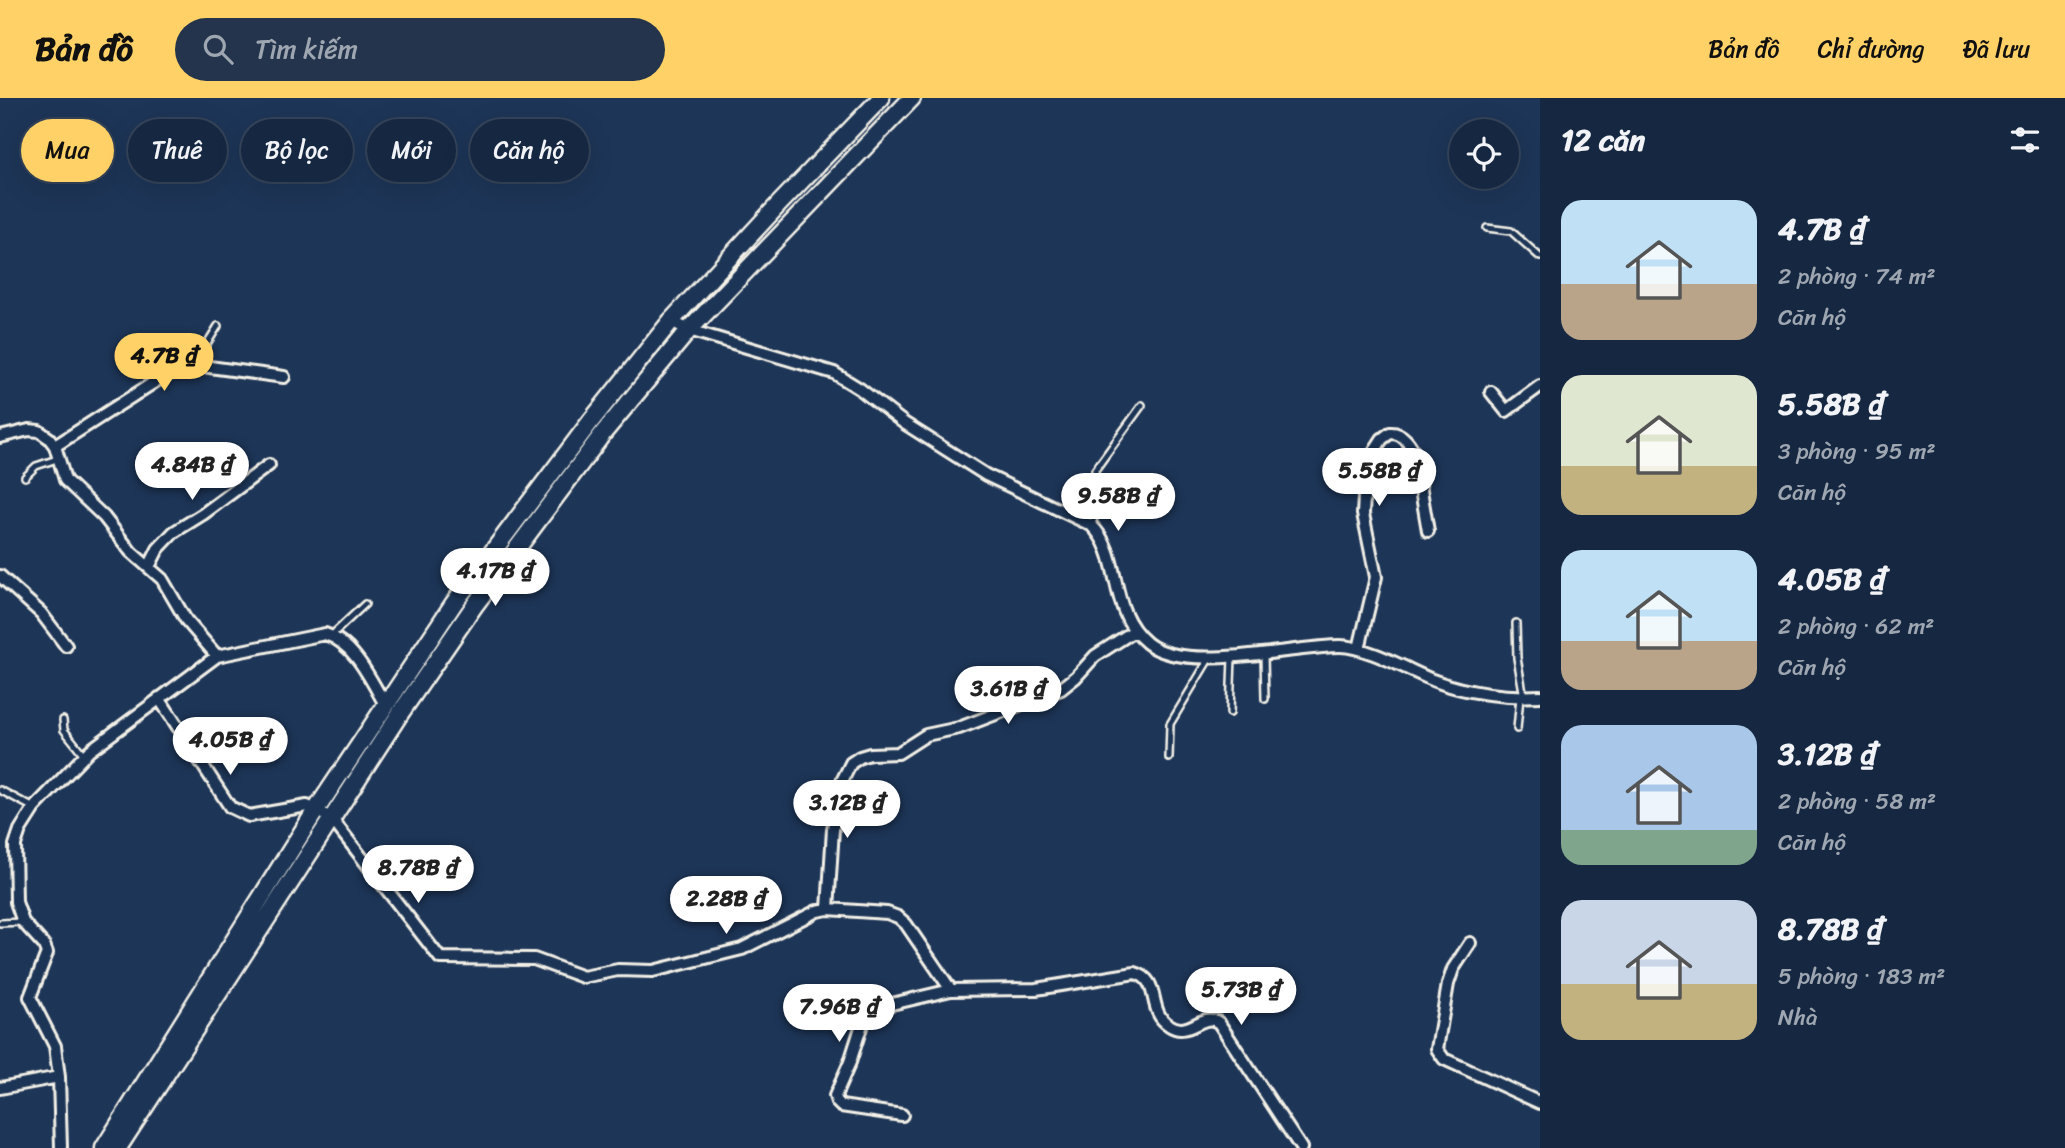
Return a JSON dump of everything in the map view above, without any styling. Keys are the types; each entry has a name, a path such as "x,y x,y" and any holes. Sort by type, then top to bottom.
{"street":[{"path":"118,1148 324,814 386,706 454,603 591,421 671,321 881,98"},
{"path":"104,1148 324,814 604,432 689,330 912,98"},
{"path":"671,321 689,330 834,373 860,389 904,424 986,474 1091,526 1100,534 1106,545 1117,597 1134,631 1162,652 1178,656 1264,655 1339,646 1359,649 1444,684 1522,697 1540,696"},
{"path":"55,446 159,377 193,366 284,377"},
{"path":"1491,392 1506,411 1540,386"},
{"path":"0,437 29,430 39,431 49,438 55,446 65,480 104,517 131,552 162,579 186,620 217,656"},
{"path":"1359,649 1376,577 1363,514 1366,464 1382,439 1390,433 1399,434 1411,446 1415,455 1428,531"},
{"path":"149,567 158,549 174,532 269,465"},
{"path":"0,576 41,613 66,646"},
{"path":"828,909 833,829 841,783 851,763 870,754 898,753 926,735 960,728 1061,688 1076,677 1095,656 1134,631"},
{"path":"61,1148 59,1077 53,1038 30,997 47,953 44,945 23,922 16,902 15,845 20,830 34,808 84,755 217,656 321,633 339,641 356,660 386,706"},
{"path":"159,698 230,807 249,816 307,806 324,814 440,958 534,959 583,977 618,970 653,971 741,949 817,911 828,909 887,913 898,917 906,924 951,990"},
{"path":"1470,943 1453,969 1448,984 1438,1053 1444,1059 1540,1103"},
{"path":"902,1115 841,1106 835,1096 850,1062 863,1021 872,1011 951,990 1035,989 1139,974 1149,981 1155,1007 1167,1024 1177,1029 1188,1029 1206,1018 1213,1018 1219,1023 1301,1148"},
{"path":"0,1088 59,1077"}],"lane":[{"path":"1487,228 1510,231 1540,257"},
{"path":"193,366 218,327"},
{"path":"1091,526 1107,490 1107,487 1095,480 1095,470 1142,405"},
{"path":"25,477 36,466 58,458"},
{"path":"331,636 365,604"},
{"path":"1516,623 1522,697 1517,729"},
{"path":"1264,655 1265,699"},
{"path":"1169,758 1171,724 1211,656"},
{"path":"1230,713 1232,656"},
{"path":"63,720 64,730 84,755"},
{"path":"0,790 34,808"},
{"path":"0,923 23,922"}]}
